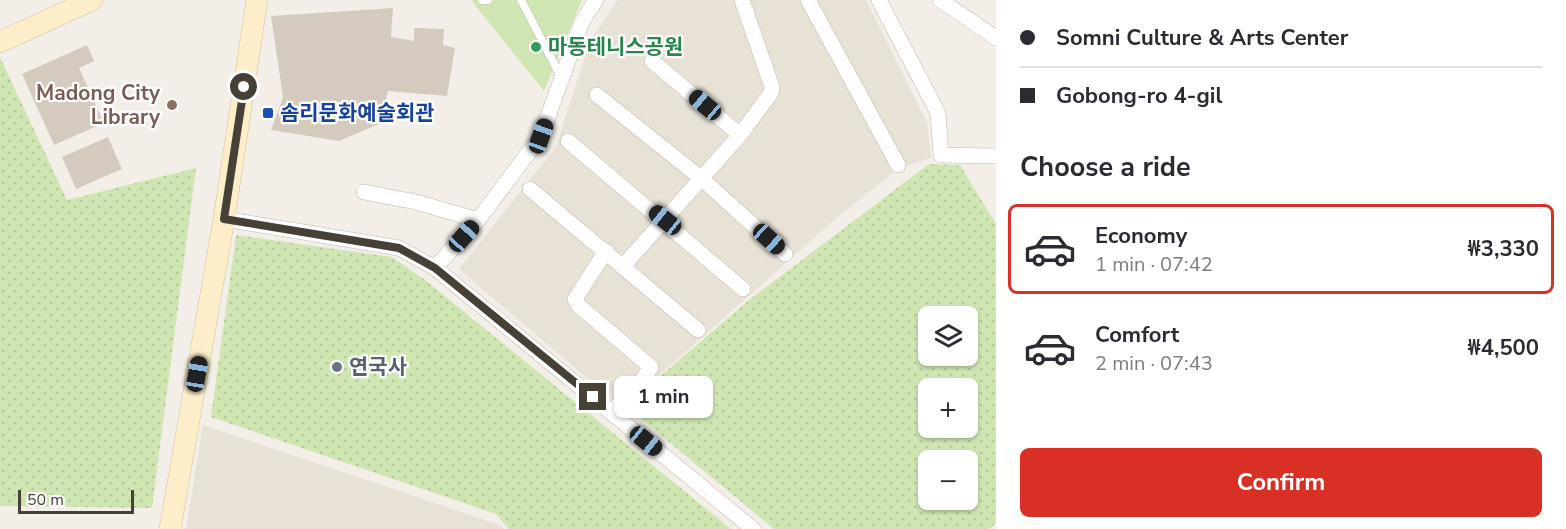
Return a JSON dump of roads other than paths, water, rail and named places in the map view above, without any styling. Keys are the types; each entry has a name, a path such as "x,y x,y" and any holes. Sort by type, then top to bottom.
{"street":[{"path":"0,42 92,0"},
{"path":"170,529 224,219 256,0"},
{"path":"435,268 478,220 541,136 582,22 596,0"},
{"path":"808,0 898,165"},
{"path":"879,0 938,113 941,155 996,156"},
{"path":"940,0 996,38"},
{"path":"624,266 740,135 771,93 772,87 745,1"},
{"path":"652,61 740,135"},
{"path":"597,95 702,179 785,254"},
{"path":"568,141 665,220 743,289"},
{"path":"530,189 698,330"},
{"path":"364,192 416,202 478,220"},
{"path":"224,219 399,248 435,268 753,529"},
{"path":"606,251 575,299 579,306 651,367 643,379 611,412"}],"lane":[{"path":"482,0 488,0"},
{"path":"521,0 562,79"}],"place":[{"name":"마동테니스공원","path":"536,47"},
{"name":"Madong City Library","path":"172,105"},
{"name":"솜리문화예술회관","path":"268,113"},
{"name":"연국사","path":"337,367"}]}
